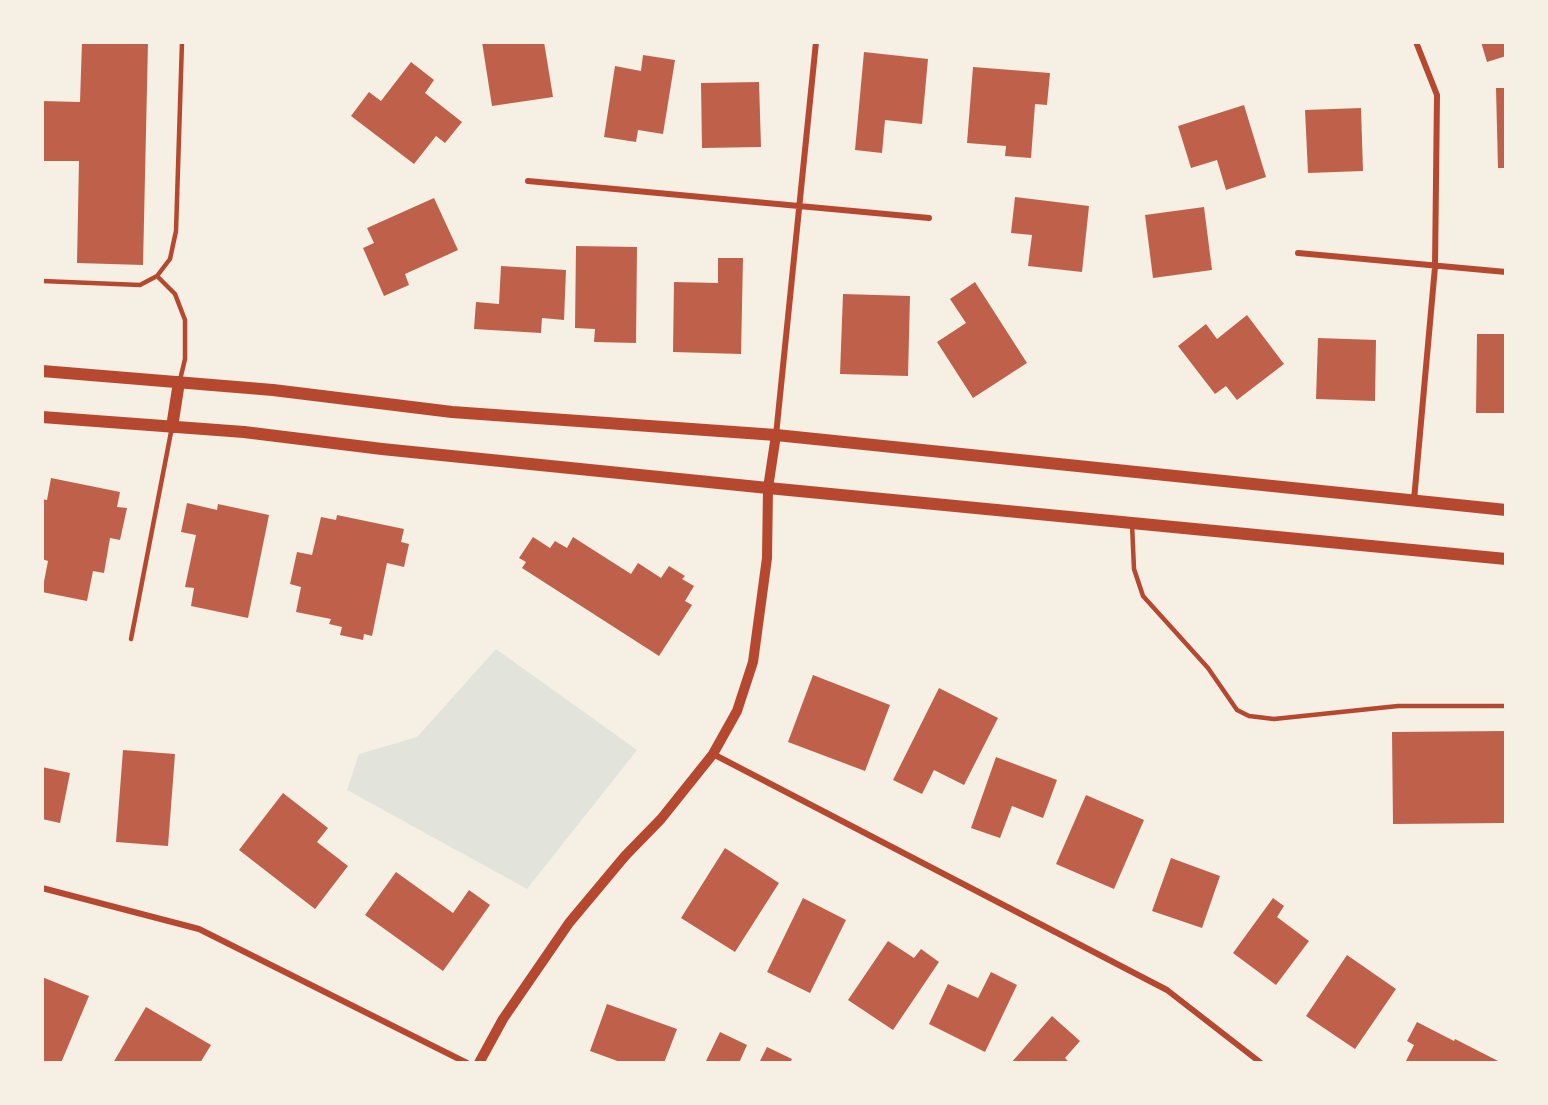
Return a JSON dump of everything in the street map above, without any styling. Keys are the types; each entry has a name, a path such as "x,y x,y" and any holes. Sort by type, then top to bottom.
{"main road":[{"path":"42,371 273,390 452,412 776,435 1506,510"},
{"path":"172,427 179,382"},
{"path":"42,417 244,432 382,449 768,488 1506,559"}],"street":[{"path":"479,1063 502,1019 569,923 625,856 661,819 714,754 737,711 753,662 767,558 768,488 776,435 801,204 816,42"},
{"path":"1414,501 1435,267 1437,95 1416,42"},
{"path":"528,181 801,204 928,218"},
{"path":"1298,253 1506,272"},
{"path":"714,754 1167,990 1261,1063"},
{"path":"42,888 199,929 467,1063"}],"lane":[{"path":"42,281 140,285 157,276 170,259 176,231 182,42"},
{"path":"157,276 175,294 185,320 185,359 179,382"},
{"path":"132,639 172,427"},
{"path":"1132,524 1134,569 1143,596 1208,668 1237,710 1249,716 1274,719 1398,706 1506,706"}],"shaded area":[{"path":"496,649 637,750 527,889 347,790 359,754 417,737"}],"building":[{"path":"82,42 148,42 143,265 77,263 79,161 42,161 42,101 80,102"},
{"path":"482,42 544,42 553,97 492,106"},
{"path":"1481,42 1506,42 1506,56 1487,62"},
{"path":"864,52 928,59 922,124 885,120 882,153 855,150"},
{"path":"643,55 675,60 663,134 638,130 636,142 604,137 615,66 641,71"},
{"path":"411,62 434,80 425,93 462,122 445,143 436,136 414,164 351,116 369,92 381,101"},
{"path":"973,67 1050,73 1047,105 1035,104 1031,158 1005,156 1006,146 967,143"},
{"path":"759,82 761,147 702,148 701,83"},
{"path":"1496,88 1506,88 1506,168 1498,168"},
{"path":"1244,105 1266,177 1226,190 1217,160 1191,168 1178,126"},
{"path":"1361,108 1363,171 1308,173 1305,110"},
{"path":"1015,197 1089,206 1082,272 1028,266 1032,235 1011,233"},
{"path":"434,198 458,250 405,274 409,285 384,296 363,248 374,243 367,228"},
{"path":"1204,207 1212,270 1153,278 1145,215"},
{"path":"576,246 637,247 636,343 594,342 595,329 575,328"},
{"path":"718,258 743,258 741,354 673,352 674,282 718,283"},
{"path":"501,266 566,270 564,320 542,318 541,333 474,329 476,302 499,304"},
{"path":"975,282 1027,363 973,398 937,342 966,323 950,299"},
{"path":"843,294 910,296 908,376 840,374"},
{"path":"1247,315 1284,364 1237,400 1226,386 1215,394 1178,346 1206,324 1217,339"},
{"path":"1477,334 1506,334 1506,413 1476,413"},
{"path":"1318,338 1376,340 1375,401 1316,399"},
{"path":"51,478 120,492 117,507 127,508 120,540 110,538 104,573 93,571 87,601 42,592 48,561 42,559 42,499 47,500"},
{"path":"187,503 217,510 218,504 269,515 248,618 191,606 194,588 185,587 196,535 181,532"},
{"path":"337,515 404,529 401,542 409,544 404,567 387,563 372,636 364,634 363,640 340,635 342,627 329,624 331,619 296,612 301,587 290,584 297,552 312,555 321,517 336,520"},
{"path":"533,537 550,548 555,541 567,548 573,537 631,574 638,563 661,578 669,566 685,576 682,579 694,586 685,601 692,605 659,656 522,568 526,562 519,558"},
{"path":"813,675 890,705 865,771 788,742"},
{"path":"939,688 998,718 964,785 934,770 922,794 893,780"},
{"path":"1506,731 1506,823 1393,824 1392,732"},
{"path":"123,750 175,754 168,846 116,842"},
{"path":"996,757 1057,780 1043,818 1012,806 1000,838 971,828"},
{"path":"42,767 70,773 60,823 42,819"},
{"path":"283,793 328,828 317,842 348,866 315,909 239,850"},
{"path":"1086,795 1144,820 1114,889 1056,864"},
{"path":"725,848 779,883 735,952 681,918"},
{"path":"1171,858 1220,876 1202,928 1152,911"},
{"path":"396,872 453,913 469,890 490,905 443,971 365,915"},
{"path":"803,898 846,920 810,993 767,972"},
{"path":"1273,898 1284,906 1277,917 1309,941 1276,985 1233,953"},
{"path":"888,941 914,958 921,949 939,962 893,1030 848,1000"},
{"path":"1347,955 1396,989 1355,1049 1306,1016"},
{"path":"991,972 1017,985 985,1052 929,1024 948,984 978,998"},
{"path":"42,977 89,996 61,1063 42,1063"},
{"path":"607,1004 677,1029 664,1063 623,1063 590,1051"},
{"path":"146,1007 211,1045 200,1063 113,1063"},
{"path":"1052,1016 1080,1041 1065,1058 1070,1063 1011,1063"},
{"path":"1417,1022 1502,1063 1405,1063 1414,1045 1407,1041"},
{"path":"720,1032 747,1045 739,1063 705,1063"},
{"path":"767,1047 792,1059 790,1063 759,1063"}]}
